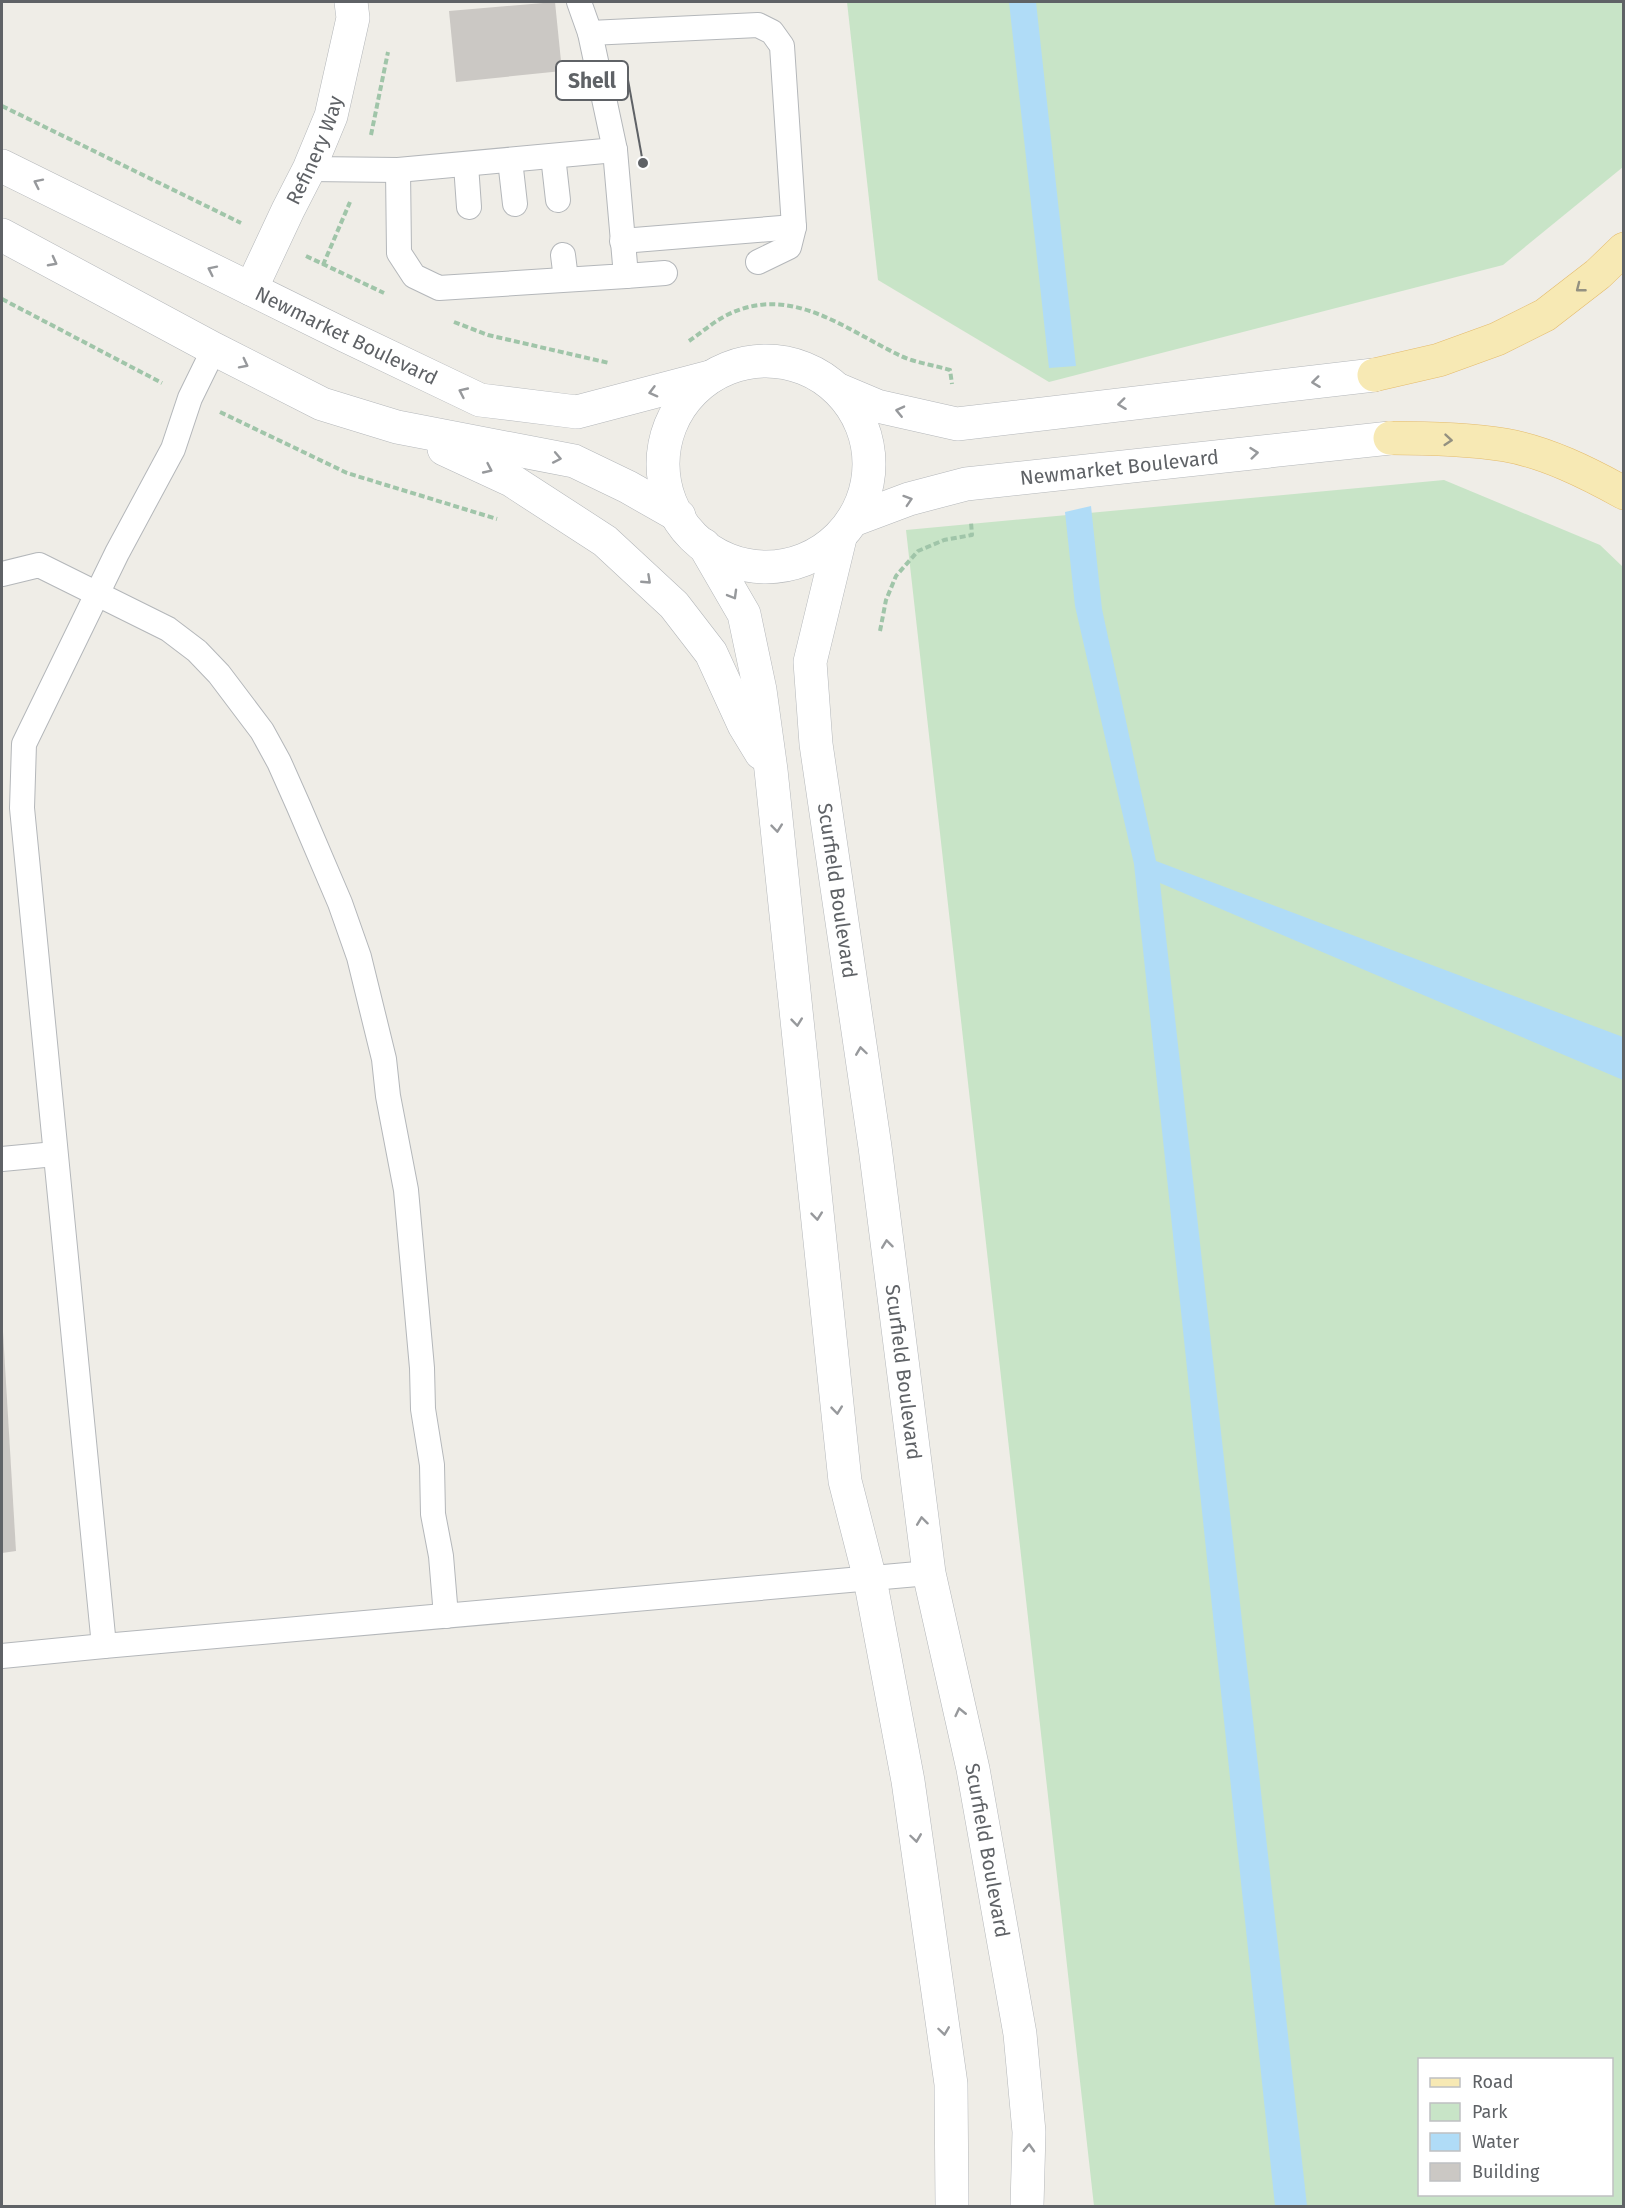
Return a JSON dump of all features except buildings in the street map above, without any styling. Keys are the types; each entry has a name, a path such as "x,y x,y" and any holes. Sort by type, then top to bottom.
{"main road":[{"path":"1374,375 1439,360 1497,339 1545,315 1598,274 1623,249"},
{"path":"1390,438 1429,438 1507,446 1583,472 1623,493"}],"street":[{"name":"Refinery Way","path":"251,289 309,169 331,116 353,18 351,2"},
{"name":"Newmarket Boulevard","path":"2,166 480,400 577,412 710,377"},
{"path":"2,235 214,349 322,404 397,427 574,461 628,487 679,516"},
{"path":"839,390 858,416 868,447 868,480 858,511 846,529 813,556 782,567 750,566 718,556 691,534 671,504 663,470 667,433 683,401 710,377 743,363 778,360 813,371 839,390 877,406 957,424 1374,375"},
{"path":"397,427 511,480 614,549 674,605 711,653 744,725 771,770"},
{"name":"Newmarket Boulevard","path":"846,529 909,499 966,484 1390,438"},
{"name":"Scurfield Boulevard","path":"846,529 810,662 815,733 874,1147 929,1573 973,1769 1020,2034 1029,2132 1027,2206"},
{"path":"704,544 744,614 759,690 771,770 845,1480 870,1579 908,1780 951,2084 952,2206"}],"lane":[{"path":"579,2 590,33 615,150 626,276"},
{"path":"590,33 758,25 772,32 782,46 794,226 789,247 758,262"},
{"path":"309,169 398,170 615,150"},
{"path":"553,156 558,200"},
{"path":"510,160 515,204"},
{"path":"466,165 469,207"},
{"path":"398,170 399,253 414,276 439,288 475,275 522,271 566,279 665,273"},
{"path":"622,241 794,226"},
{"path":"563,255 566,279"},
{"path":"104,1646 22,808 24,744 98,593 173,449 190,398 214,349"},
{"path":"5,568 39,565 168,629 197,651 219,674 262,731 288,781 340,903 359,957 384,1059 388,1096 406,1190 422,1368 423,1409 432,1465 433,1514 441,1556 446,1616"},
{"path":"2,1159 56,1154"},
{"path":"2,1656 929,1573"}],"path":[{"path":"2,299 190,398 347,473 498,519"},
{"path":"880,631 886,600 896,576 918,551 944,540 972,535 966,484"}],"green space":[{"path":"847,2 1623,2 1623,167 1503,265 1049,382 878,280"},
{"path":"1444,480 1600,545 1623,567 1623,2206 1094,2206 906,530"}],"water":[{"path":"1009,2 1036,2 1076,366 1049,368"},
{"path":"1091,506 1102,609 1156,861 1623,1037 1623,1080 1160,883 1307,2206 1275,2206 1134,864 1075,606 1065,512"}],"place":[{"name":"Shell","path":"643,163"}]}
